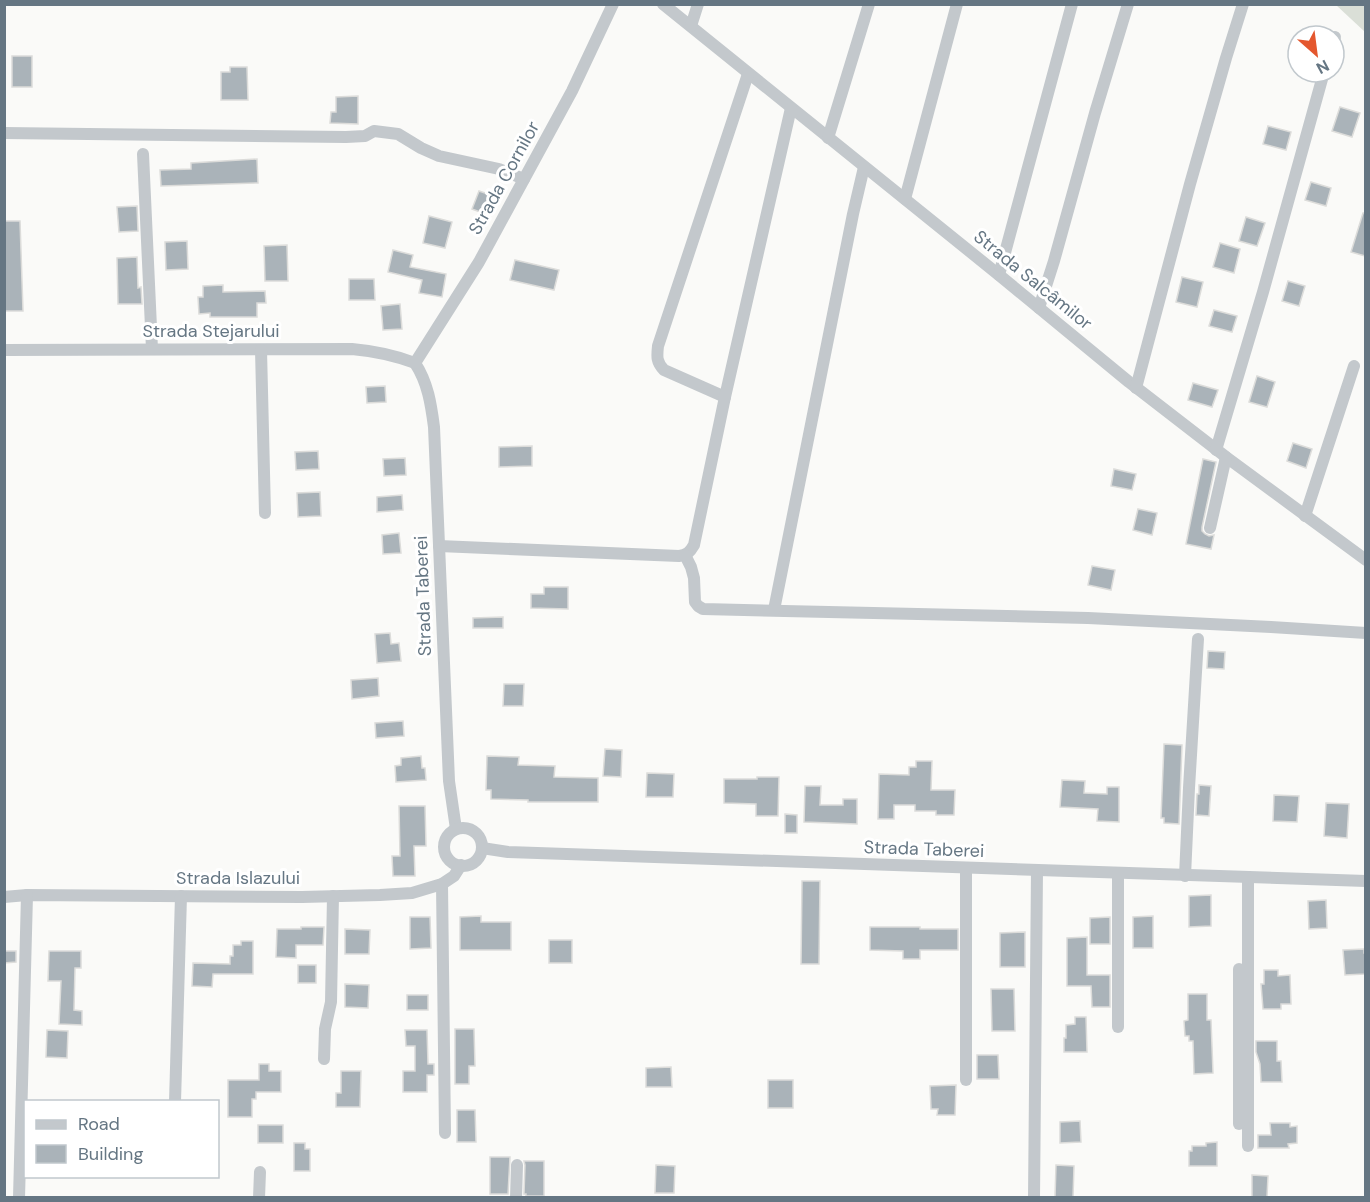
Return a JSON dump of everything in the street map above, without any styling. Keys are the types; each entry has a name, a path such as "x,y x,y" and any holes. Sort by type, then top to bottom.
{"street":[{"name":"Strada Cornilor","path":"415,363 479,262 572,91 613,4"},
{"name":"Strada Salcâmilor","path":"663,4 1136,388 1365,560"},
{"path":"691,26 698,4"},
{"path":"828,138 869,4"},
{"path":"905,199 957,4"},
{"path":"999,275 1072,4"},
{"path":"1039,308 1128,4"},
{"path":"1136,388 1193,173 1243,4"},
{"path":"724,397 664,370 658,364 657,356 658,346 748,74"},
{"path":"1210,528 1221,453 1321,84"},
{"path":"439,546 680,556 690,551 694,545 724,397 791,108"},
{"path":"4,133 346,137 365,136 374,131 398,134 439,156 499,169 524,179"},
{"path":"143,154 152,350"},
{"path":"774,610 864,167"},
{"name":"Strada Stejarului","path":"4,350 344,349 395,355 415,363"},
{"path":"261,350 265,513"},
{"name":"Strada Taberei","path":"415,363 426,384 434,427 449,781 456,829 447,836 444,847 451,861 461,865"},
{"path":"1305,516 1354,366"},
{"path":"685,555 694,578 695,602 703,609 1088,618 1365,633"},
{"path":"1185,876 1198,639"},
{"path":"456,829 472,830 479,838 482,848 475,861 461,865"},
{"name":"Strada Taberei","path":"482,848 508,852 1365,881"},
{"name":"Strada Islazului","path":"4,897 27,895 333,896 412,893 442,884 454,876 461,865"},
{"path":"966,868 966,1080"},
{"path":"1034,1197 1037,871"},
{"path":"1118,873 1118,1027"},
{"path":"1239,1124 1244,877"},
{"path":"1244,877 1248,1146"},
{"path":"442,884 446,1134"},
{"path":"19,1197 27,895"},
{"path":"175,1100 181,896"},
{"path":"324,1059 325,1029 331,1002 333,896"},
{"path":"516,1197 517,1166"},
{"path":"259,1197 260,1172"}],"shaded area":[{"path":"1336,5 1365,5 1365,32"}],"building":[{"path":"12,56 32,56 32,87 12,87"},
{"path":"230,67 247,67 248,100 221,100 221,72 230,72"},
{"path":"358,96 358,124 330,123 331,112 336,112 336,97"},
{"path":"1340,107 1360,113 1352,137 1332,131"},
{"path":"1268,126 1291,132 1286,150 1263,144"},
{"path":"257,159 258,183 161,186 160,170 191,169 191,163"},
{"path":"1311,182 1331,188 1326,206 1305,200"},
{"path":"479,191 494,196 488,215 472,209"},
{"path":"137,206 138,231 119,232 117,207"},
{"path":"1363,213 1365,213 1365,256 1351,252"},
{"path":"429,216 452,222 445,248 423,243"},
{"path":"1246,217 1265,223 1257,246 1239,241"},
{"path":"4,221 20,221 23,311 5,311"},
{"path":"187,241 188,269 166,270 165,242"},
{"path":"1220,243 1240,249 1234,273 1213,267"},
{"path":"287,245 288,281 265,281 264,246"},
{"path":"393,250 413,255 410,267 446,274 442,297 419,293 422,280 388,272"},
{"path":"137,257 138,288 141,287 142,304 118,304 117,258"},
{"path":"515,260 559,270 554,290 510,280"},
{"path":"1182,277 1203,282 1197,307 1176,302"},
{"path":"349,279 374,279 375,300 349,300"},
{"path":"1288,281 1305,286 1299,306 1282,301"},
{"path":"223,285 223,292 265,291 266,303 257,303 257,317 210,317 210,313 199,314 198,297 203,297 203,286"},
{"path":"400,304 402,329 383,330 381,306"},
{"path":"1214,310 1237,316 1232,332 1209,326"},
{"path":"1257,376 1275,382 1267,407 1249,402"},
{"path":"1193,383 1218,390 1212,407 1188,400"},
{"path":"385,386 386,402 367,403 366,387"},
{"path":"1293,443 1312,449 1306,468 1287,461"},
{"path":"532,446 532,466 499,467 499,447"},
{"path":"318,451 319,469 296,470 295,452"},
{"path":"405,458 406,475 384,476 383,459"},
{"path":"1203,459 1216,462 1202,527 1205,534 1214,535 1211,549 1186,544"},
{"path":"1114,469 1136,474 1132,490 1111,486"},
{"path":"320,492 321,516 298,517 297,493"},
{"path":"402,495 403,510 377,512 377,497"},
{"path":"1138,509 1157,513 1152,535 1133,530"},
{"path":"399,533 401,553 383,554 382,535"},
{"path":"1092,566 1115,570 1111,590 1088,585"},
{"path":"544,587 568,587 568,609 531,608 531,594 544,594"},
{"path":"503,617 503,628 473,628 473,618"},
{"path":"390,633 391,644 399,643 401,661 377,663 375,634"},
{"path":"1208,651 1225,652 1224,669 1207,668"},
{"path":"378,678 379,696 352,699 351,680"},
{"path":"504,684 524,684 523,706 503,706"},
{"path":"403,721 404,736 376,738 375,723"},
{"path":"1164,744 1182,745 1179,824 1164,823 1164,818 1161,818"},
{"path":"605,749 622,750 621,777 603,776"},
{"path":"421,756 426,780 396,782 395,766 401,765 401,758"},
{"path":"487,756 519,757 518,765 555,766 554,777 598,778 598,802 528,802 528,800 491,799 491,790 486,790"},
{"path":"916,761 932,761 931,790 955,790 954,815 936,815 936,811 915,811 915,805 894,805 894,819 878,819 879,774 909,775 909,767 916,767"},
{"path":"647,773 674,774 673,797 646,797"},
{"path":"757,777 779,777 778,816 756,816 756,804 724,803 724,779 757,779"},
{"path":"1062,780 1085,781 1084,793 1107,794 1107,787 1119,787 1119,822 1097,821 1098,809 1060,807"},
{"path":"1199,785 1211,786 1209,816 1196,815"},
{"path":"805,786 821,786 820,805 843,805 843,799 857,799 857,824 804,822"},
{"path":"1274,795 1299,796 1297,822 1273,821"},
{"path":"1326,803 1349,804 1347,838 1324,836"},
{"path":"399,806 425,806 426,846 414,846 415,876 393,876 392,856 400,856"},
{"path":"785,814 797,815 797,833 785,833"},
{"path":"802,881 820,881 819,964 801,964"},
{"path":"1211,895 1211,926 1189,927 1189,896"},
{"path":"1326,900 1327,928 1309,929 1308,901"},
{"path":"481,916 481,922 511,922 511,950 460,950 460,917"},
{"path":"1153,916 1153,948 1133,948 1133,917"},
{"path":"410,917 430,917 431,948 410,949"},
{"path":"1110,917 1110,944 1090,944 1090,918"},
{"path":"301,927 324,927 323,945 296,945 296,958 276,957 277,929 301,929"},
{"path":"870,927 958,929 958,950 920,950 920,959 903,959 903,951 870,950"},
{"path":"345,929 370,930 369,954 345,954"},
{"path":"1025,932 1025,967 1000,967 1000,933"},
{"path":"1087,937 1087,975 1110,975 1110,1007 1092,1007 1091,986 1067,986 1067,938"},
{"path":"549,940 572,940 572,963 549,963"},
{"path":"241,941 253,941 253,974 213,974 212,987 192,986 193,963 230,964 233,945 241,945"},
{"path":"1364,949 1365,974 1345,975 1343,950"},
{"path":"4,951 16,951 16,962 4,963"},
{"path":"49,951 81,951 81,968 75,968 74,1010 82,1011 82,1025 59,1024 61,981 48,981"},
{"path":"298,965 316,965 316,983 298,983"},
{"path":"1264,970 1278,970 1278,976 1290,975 1291,1004 1281,1004 1281,1009 1263,1009 1261,984 1264,984"},
{"path":"345,984 369,985 368,1008 345,1007"},
{"path":"991,989 1014,989 1015,1031 992,1031"},
{"path":"1188,994 1207,994 1207,1020 1211,1020 1213,1073 1194,1074 1193,1041 1189,1041 1189,1036 1185,1036 1184,1021 1188,1020"},
{"path":"407,995 428,995 428,1010 407,1010"},
{"path":"1075,1017 1086,1017 1087,1052 1064,1052 1066,1025 1075,1024"},
{"path":"455,1029 474,1029 475,1066 469,1066 469,1084 455,1084"},
{"path":"47,1030 68,1031 67,1058 46,1057"},
{"path":"405,1030 427,1030 428,1064 434,1064 434,1075 427,1075 427,1092 403,1092 403,1071 415,1071 415,1046 406,1046"},
{"path":"1256,1041 1277,1041 1277,1061 1281,1061 1282,1082 1261,1082"},
{"path":"977,1055 998,1055 999,1079 977,1079"},
{"path":"259,1064 269,1064 269,1071 281,1071 281,1092 256,1092 256,1099 252,1099 252,1117 228,1117 228,1080 259,1080"},
{"path":"671,1067 672,1087 646,1087 646,1068"},
{"path":"341,1071 361,1071 360,1107 336,1107 336,1093 341,1093"},
{"path":"768,1080 793,1080 793,1108 768,1108"},
{"path":"956,1085 955,1115 937,1115 938,1109 931,1109 930,1086"},
{"path":"457,1110 475,1110 476,1142 457,1142"},
{"path":"1080,1121 1081,1142 1060,1143 1060,1122"},
{"path":"1270,1123 1290,1123 1290,1127 1297,1126 1297,1143 1288,1144 1289,1148 1258,1148 1258,1135 1271,1135"},
{"path":"258,1125 283,1125 283,1143 258,1143"},
{"path":"1217,1142 1217,1166 1189,1166 1189,1151 1192,1151 1192,1146 1206,1146 1206,1143"},
{"path":"294,1143 305,1143 305,1149 310,1149 310,1171 294,1171"},
{"path":"490,1157 510,1157 508,1194 490,1194"},
{"path":"524,1161 544,1161 544,1196 524,1194"},
{"path":"656,1165 675,1166 674,1193 655,1193"},
{"path":"1056,1165 1074,1166 1073,1197 1055,1197"},
{"path":"1252,1175 1268,1176 1267,1197 1252,1197"}]}
